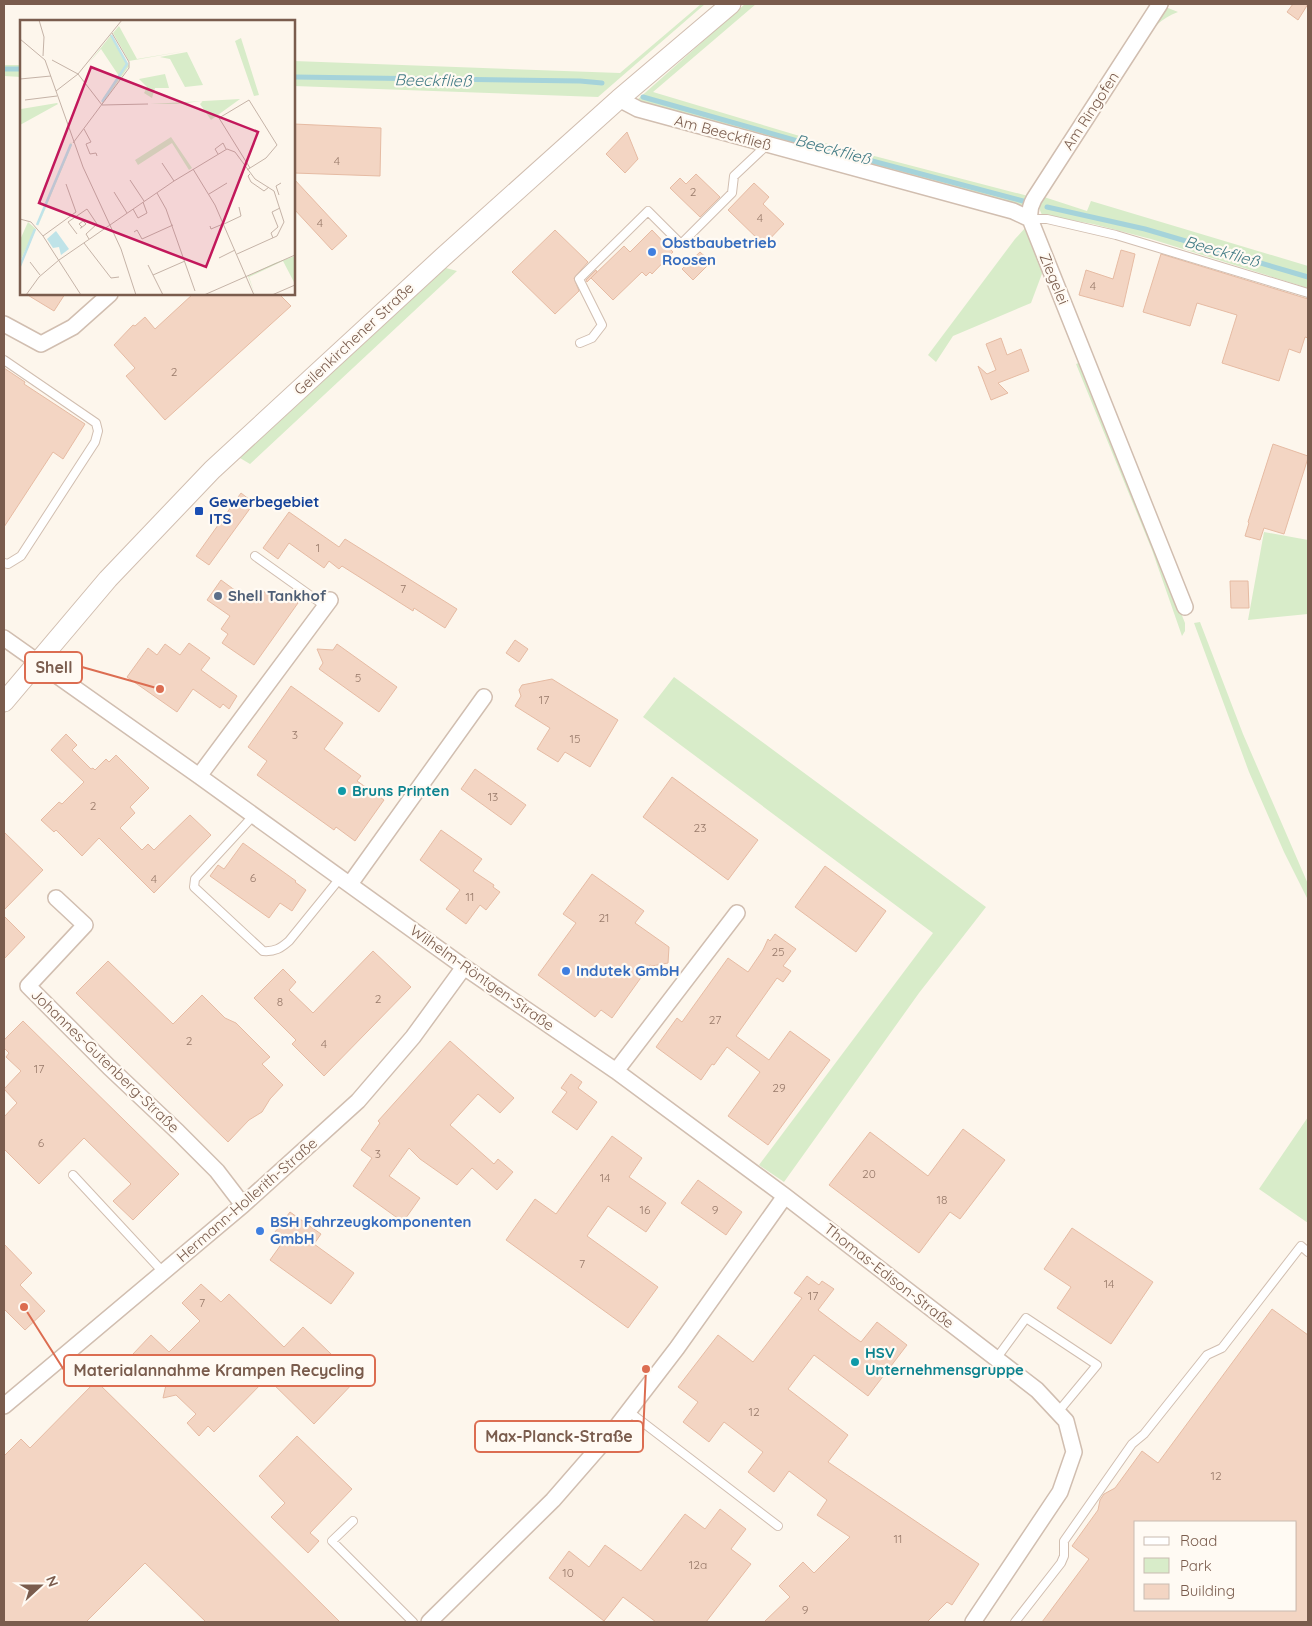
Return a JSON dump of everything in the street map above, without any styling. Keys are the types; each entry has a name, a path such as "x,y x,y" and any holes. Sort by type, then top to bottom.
{"street":[{"name":"Geilenkirchener Straße","path":"4,702 108,579 212,470 443,257 620,99 731,4"},
{"name":"Am Ringofen","path":"1030,219 1030,206 1160,4"},
{"name":"Am Beeckfließ","path":"620,99 638,109 1013,211 1030,219"},
{"name":"Ziegelei","path":"1030,219 1185,607"},
{"path":"4,324 41,344 73,327 109,295"},
{"path":"199,776 327,603"},
{"name":"Wilhelm-Röntgen-Straße","path":"4,638 464,967 616,1071 785,1196"},
{"path":"345,881 484,697"},
{"name":"Johannes-Gutenberg-Straße","path":"56,898 84,925 28,986 210,1165 243,1205"},
{"path":"616,1071 737,913"},
{"name":"Hermann-Hollerith-Straße","path":"4,1406 243,1205 358,1101 413,1037 464,967"},
{"path":"429,1622 552,1500 614,1430 677,1348 785,1196"},
{"name":"Thomas-Edison-Straße","path":"785,1196 1037,1390 1066,1421 1074,1452 1060,1492 973,1622"}],"lane":[{"path":"580,343 592,338 602,326 579,279 648,211 681,244 732,193 734,176 767,145"},
{"path":"1030,219 1047,219 1116,235 1308,293"},
{"path":"4,360 96,423 98,431 95,442 21,556 8,564 4,563"},
{"path":"255,556 327,603"},
{"path":"254,815 195,879 194,887 263,951 270,952 279,949 289,941 345,881"},
{"path":"73,1175 164,1272"},
{"path":"1015,1622 1061,1562 1064,1556 1064,1541 1132,1444 1144,1434 1207,1355 1222,1348 1301,1246 1308,1252"},
{"path":"996,1359 1026,1318 1097,1366 1058,1412"},
{"path":"628,1411 778,1526"},
{"path":"353,1521 332,1542 413,1622"}],"green space":[{"path":"701,4 705,4 598,97 295,86 295,61 620,73"},
{"path":"745,4 756,4 653,92 813,140 1028,196 1022,206 1018,208 642,104 637,100"},
{"path":"1163,6 1178,12 1172,14 1153,28 1141,42"},
{"path":"4,65 20,65 20,77 4,76"},
{"path":"1044,197 1087,211 1091,201 1308,266 1308,288 1151,239 1093,224 1042,215 1039,208"},
{"path":"1026,227 1043,271 1031,303 953,336 936,362 928,355"},
{"path":"446,268 457,271 250,464 240,458"},
{"path":"1081,362 1185,623 1185,631 1182,636 1152,550 1076,364"},
{"path":"1264,532 1308,540 1308,614 1248,620"},
{"path":"1200,622 1243,734 1308,884 1308,900 1284,852 1249,772 1194,623"},
{"path":"674,677 986,907 919,993 784,1182 759,1165 933,933 643,717"},
{"path":"1308,1117 1308,1223 1259,1189"}],"building":[{"path":"1293,4 1308,4 1298,20 1287,12"},
{"path":"295,124 381,128 380,176 295,173"},
{"path":"627,132 638,159 625,173 606,154"},
{"path":"696,174 720,197 700,217 670,188 680,178 686,184"},
{"path":"295,180 347,236 332,250 295,210"},
{"path":"754,183 769,197 763,204 784,224 764,245 728,210"},
{"path":"555,230 588,262 574,278 579,291 555,314 512,272"},
{"path":"652,230 673,252 652,274 650,272 646,276 642,272 613,300 591,278 624,246 630,252"},
{"path":"1121,250 1135,254 1123,307 1079,295 1086,270 1113,279"},
{"path":"700,252 711,262 693,280 682,269"},
{"path":"1161,254 1308,299 1308,338 1305,337 1300,353 1289,349 1279,381 1222,363 1237,315 1197,303 1190,326 1143,312"},
{"path":"596,270 597,272 587,282 586,280"},
{"path":"28,295 64,295 54,311"},
{"path":"192,295 280,295 291,306 165,420 126,376 135,368 114,345 133,325 135,326 145,317 155,329"},
{"path":"1001,338 1007,355 1021,349 1029,371 998,383 1008,393 991,400 978,366 987,374 996,370 986,344"},
{"path":"4,368 25,382 24,384 85,424 63,459 53,452 4,527"},
{"path":"1273,444 1308,456 1308,458 1284,534 1264,528 1260,540 1245,536"},
{"path":"241,493 254,503 209,565 196,556"},
{"path":"289,512 339,547 345,539 457,609 445,628 414,608 413,611 342,566 339,569 329,561 324,568 289,543 278,559 263,548"},
{"path":"221,580 251,602 260,589 276,600 282,591 298,603 254,665 222,643 228,634 221,629 230,616 207,600"},
{"path":"1230,581 1248,581 1249,608 1231,608"},
{"path":"515,640 528,649 519,662 506,653"},
{"path":"189,643 210,658 201,670 237,696 229,709 223,704 220,708 193,689 177,712 127,677 148,648 157,655 165,644 180,655"},
{"path":"337,644 397,687 379,712 319,669 323,663 317,649 333,650"},
{"path":"552,679 618,720 590,767 565,752 558,762 537,749 550,728 515,706 521,696 519,690 522,685"},
{"path":"291,686 343,723 324,749 361,776 357,781 384,800 355,841 336,827 334,830 257,775 267,761 248,747"},
{"path":"66,734 77,745 72,750 91,769 95,770 106,759 109,762 116,755 149,788 130,807 135,813 120,828 142,850 148,844 154,850 190,815 211,835 154,893 99,838 82,856 56,830 54,832 41,820 59,802 62,804 84,782 51,750"},
{"path":"475,769 526,805 511,825 461,789"},
{"path":"672,777 758,840 728,880 643,817"},
{"path":"441,830 482,859 473,871 494,885 493,887 500,892 486,910 480,905 466,924 446,909 460,890 420,860"},
{"path":"4,832 43,870 4,910"},
{"path":"243,843 306,890 292,911 280,903 269,918 210,876 218,865 224,869"},
{"path":"825,866 886,911 856,952 795,907"},
{"path":"592,874 644,911 635,923 669,947 668,963 650,965 612,1018 601,1010 595,1017 538,975 576,923 563,914"},
{"path":"4,916 25,937 4,959"},
{"path":"775,934 796,949 783,966 791,971 783,982 777,978 736,1036 769,1060 790,1031 830,1060 768,1145 728,1116 760,1072 727,1047 701,1080 656,1047 677,1018 682,1022 728,958 748,972 768,939 770,941"},
{"path":"373,951 411,987 324,1076 292,1044 296,1040 254,998 283,969 296,982 289,990 313,1013"},
{"path":"108,961 173,1024 202,995 225,1018 236,1023 270,1057 262,1064 283,1085 270,1099 262,1112 249,1120 228,1142 76,993"},
{"path":"23,1021 179,1174 133,1220 113,1201 131,1184 84,1138 39,1184 4,1149 4,1117 17,1103 4,1089 21,1071 6,1057 9,1053 4,1048 4,1040"},
{"path":"450,1041 514,1098 500,1113 478,1094 450,1125 494,1164 498,1159 513,1172 497,1190 472,1168 457,1185 420,1159 409,1148 389,1176 420,1198 403,1222 353,1186 372,1158 361,1150 380,1123 378,1121"},
{"path":"571,1074 582,1082 578,1088 597,1102 577,1130 552,1112 567,1092 561,1088"},
{"path":"963,1129 1005,1160 960,1219 950,1212 919,1253 829,1185 870,1132 928,1176"},
{"path":"612,1136 642,1158 629,1177 666,1203 646,1232 608,1206 587,1236 658,1287 628,1328 506,1240 535,1199 556,1214"},
{"path":"698,1180 742,1212 726,1235 681,1203"},
{"path":"290,1212 321,1234 314,1244 354,1273 331,1304 270,1260 285,1239 275,1232"},
{"path":"1072,1228 1153,1282 1111,1344 1057,1308 1071,1287 1044,1269"},
{"path":"4,1244 32,1273 20,1285 45,1311 25,1330 4,1309"},
{"path":"807,1276 819,1285 822,1281 834,1289 818,1310 861,1342 877,1322 907,1345 868,1396 814,1355 788,1389 848,1435 828,1462 979,1564 952,1605 947,1602 927,1622 764,1622 790,1597 779,1586 803,1562 814,1573 850,1537 817,1515 827,1500 789,1471 774,1492 748,1472 763,1452 724,1422 709,1442 683,1422 698,1402 678,1387 718,1335 753,1362 802,1298 794,1293"},
{"path":"201,1284 221,1302 229,1294 284,1347 303,1327 357,1379 314,1424 267,1378 214,1432 208,1426 199,1436 187,1423 196,1414 176,1395 163,1398 166,1385 133,1354 151,1335 169,1352 200,1321 182,1303"},
{"path":"1272,1309 1308,1335 1308,1622 1042,1622 1089,1559 1072,1546 1098,1510 1100,1500 1104,1494 1115,1488 1142,1451 1158,1463"},
{"path":"96,1381 340,1622 206,1622 145,1563 86,1622 4,1622 4,1456 21,1439 30,1448"},
{"path":"297,1436 352,1489 310,1533 319,1541 308,1553 271,1517 285,1503 259,1476"},
{"path":"720,1509 746,1529 731,1549 751,1564 706,1622 656,1622 623,1597 604,1621 549,1578 569,1551 589,1567 605,1545 641,1571 685,1514 705,1529"}],"waterway":[{"name":"Beeckfließ","path":"4,69 20,69"},
{"name":"Beeckfließ","path":"295,77 580,81 602,83"},
{"name":"Beeckfließ","path":"643,97 808,144 1023,201"},
{"name":"Beeckfließ","path":"1047,207 1145,229 1308,277"}],"place":[{"name":"Obstbaubetrieb Roosen","path":"652,252"},
{"name":"Gewerbegebiet ITS","path":"199,511"},
{"name":"Shell Tankhof","path":"218,596"},
{"name":"Shell","path":"160,689"},
{"name":"Bruns Printen","path":"342,791"},
{"name":"Indutek GmbH","path":"566,971"},
{"name":"BSH Fahrzeugkomponenten GmbH","path":"260,1231"},
{"name":"Materialannahme Krampen Recycling","path":"24,1307"},
{"name":"HSV Unternehmensgruppe","path":"855,1362"},
{"name":"Max-Planck-Straße","path":"646,1369"}]}
